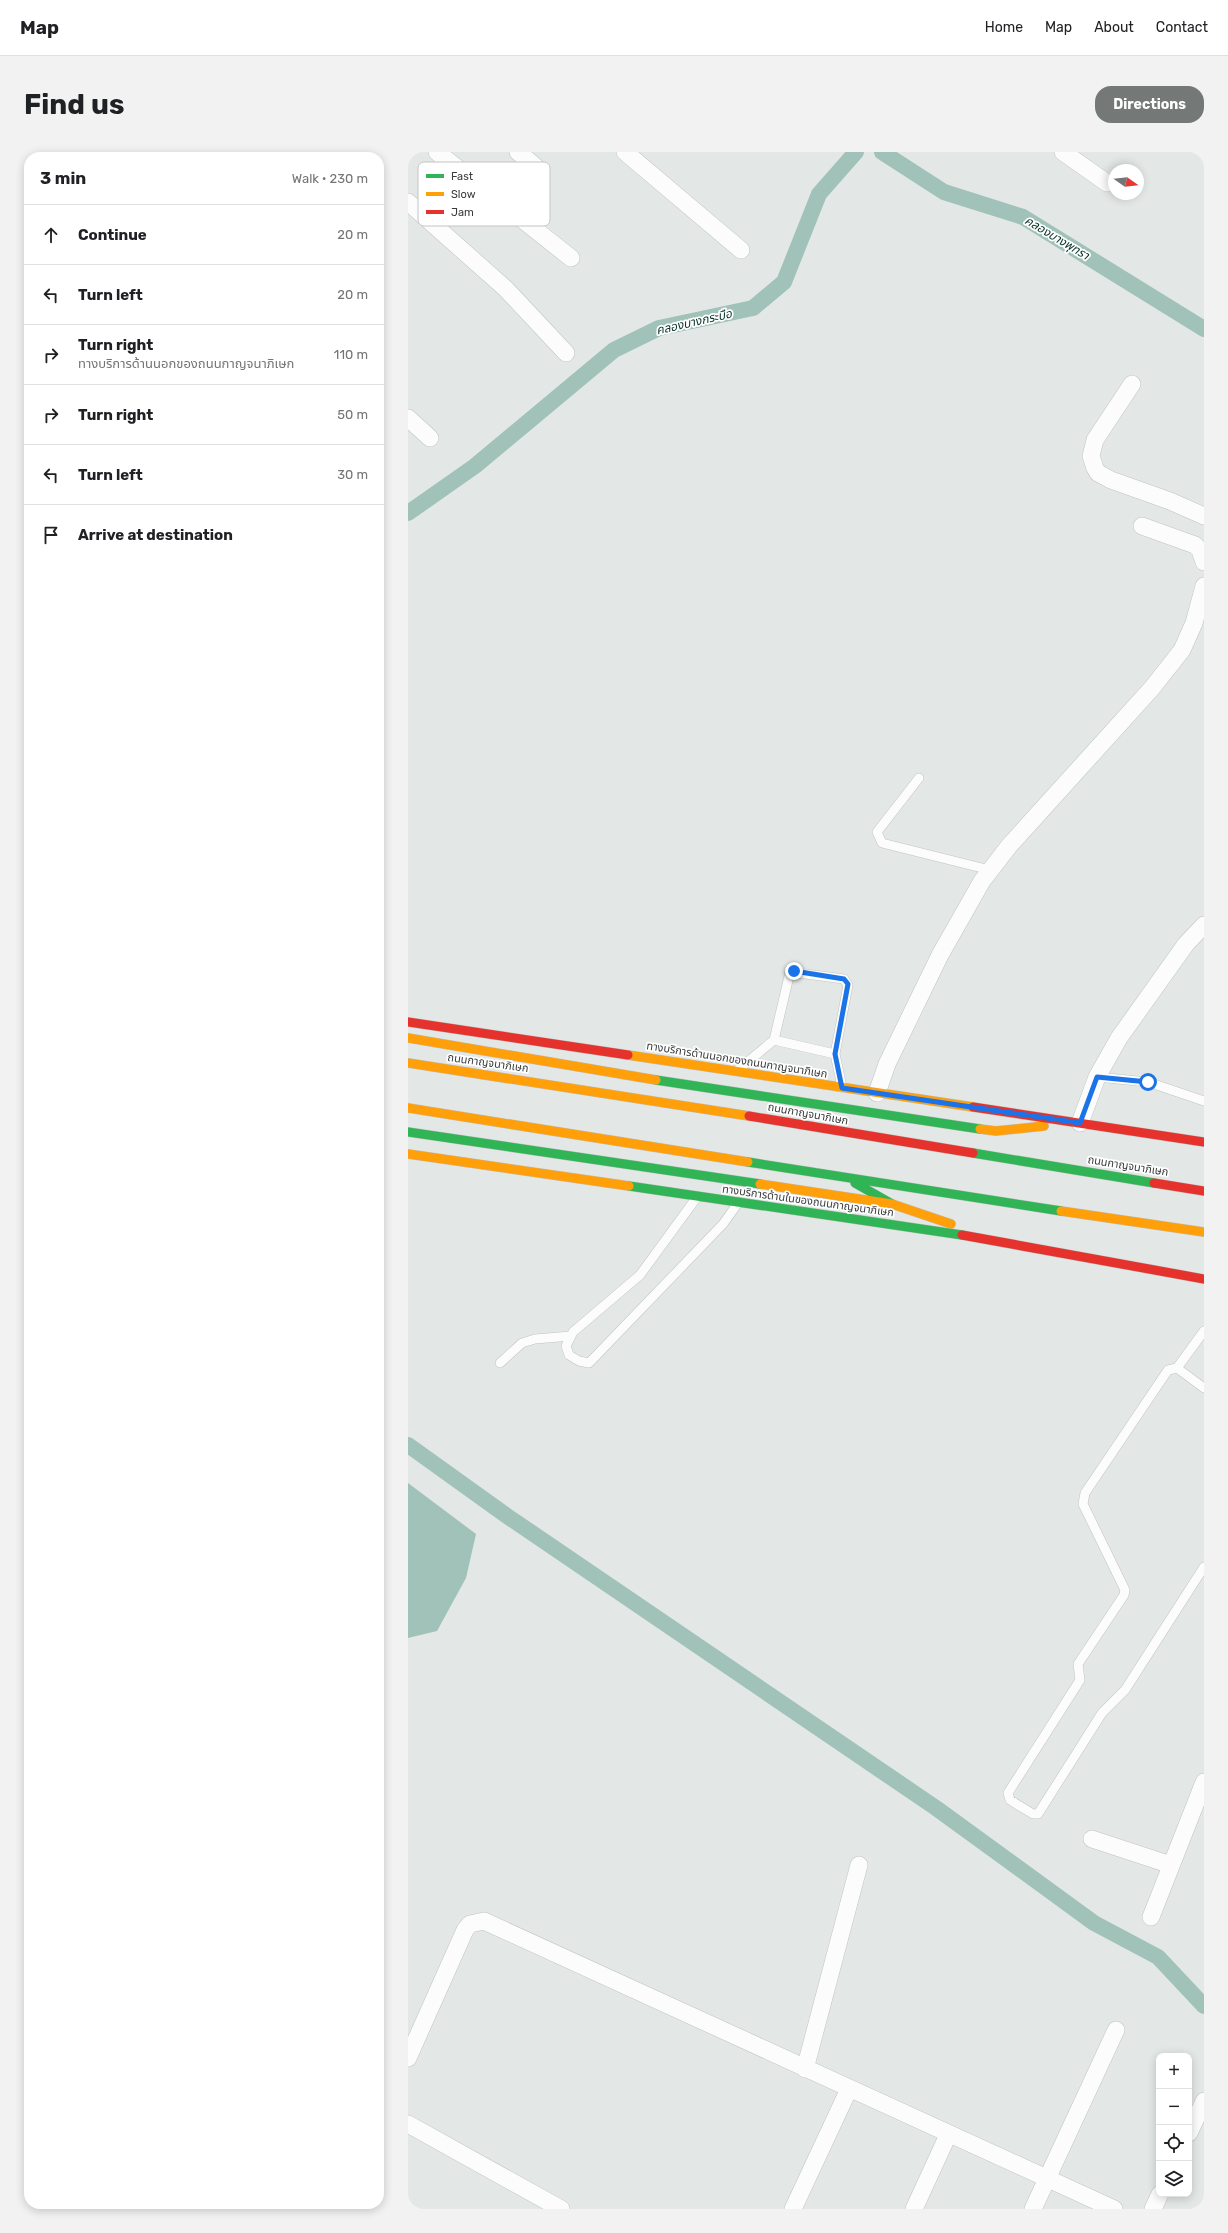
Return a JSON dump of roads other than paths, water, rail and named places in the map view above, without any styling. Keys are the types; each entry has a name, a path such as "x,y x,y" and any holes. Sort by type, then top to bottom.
{"main road":[{"name":"ทางบริการด้านนอกของถนนกาญจนาภิเษก","path":"408,1022 1204,1142"},
{"path":"408,1038 588,1070 996,1131 1076,1123"},
{"name":"ถนนกาญจนาภิเษก","path":"408,1063 610,1093 1203,1190"},
{"path":"408,1108 843,1176 1046,1210 1204,1232"},
{"path":"408,1132 892,1204 1001,1241"},
{"name":"ทางบริการด้านในของถนนกาญจนาภิเษก","path":"408,1154 1001,1241 1204,1279"},
{"path":"843,1176 892,1204"},
{"path":"1141,1223 1190,1240"}],"street":[{"path":"437,152 450,162"},
{"path":"518,152 530,162"},
{"path":"625,152 741,250"},
{"path":"1074,155 1107,183"},
{"path":"408,202 418,211"},
{"path":"435,226 506,288 566,353"},
{"path":"531,226 571,258"},
{"path":"1132,384 1096,440 1091,450 1092,463 1098,473 1111,480 1170,501 1204,516"},
{"path":"408,418 430,438"},
{"path":"1142,526 1195,545 1200,550 1204,562"},
{"path":"877,1093 887,1064 940,955 982,881 1009,846 1152,688 1182,650 1196,617 1204,586"},
{"path":"1076,1123 1097,1077 1119,1038 1186,944 1204,925"},
{"path":"1151,1917 1204,1782"},
{"path":"1092,1839 1171,1865"},
{"path":"805,2069 859,1865"},
{"path":"408,2058 465,1930 470,1924 484,1921 948,2135 1114,2209"},
{"path":"1033,2209 1116,2030"},
{"path":"793,2209 849,2089"},
{"path":"1192,2127 1204,2101"},
{"path":"408,2124 561,2209"},
{"path":"914,2209 948,2135"},
{"path":"1153,2209 1159,2197"}],"lane":[{"path":"919,778 877,832 882,843 990,870"},
{"path":"735,1072 774,1040 790,972 844,979 848,985 835,1054 842,1088"},
{"path":"774,1040 835,1054"},
{"path":"1097,1077 1148,1082 1204,1101"},
{"path":"697,1197 640,1275 573,1332 566,1346 569,1355 579,1361 589,1363 723,1224 738,1203"},
{"path":"1204,1331 1177,1368 1168,1370 1085,1493 1083,1504 1125,1590 1124,1595 1078,1664 1080,1680 1008,1793 1010,1800 1033,1814 1038,1814 1102,1713 1124,1690 1204,1567"},
{"path":"500,1363 522,1343 535,1339 571,1336"},
{"path":"1177,1368 1204,1388"}],"waterway":[{"name":"คลองบางกระบือ","path":"408,513 475,466 614,350 659,328 753,308 784,282 819,194 856,152"},
{"name":"คลองบางพุทรา","path":"882,152 944,192 1023,217 1204,329"},
{"path":"408,1445 507,1516 936,1808 1094,1923 1158,1957 1204,2006"}]}
